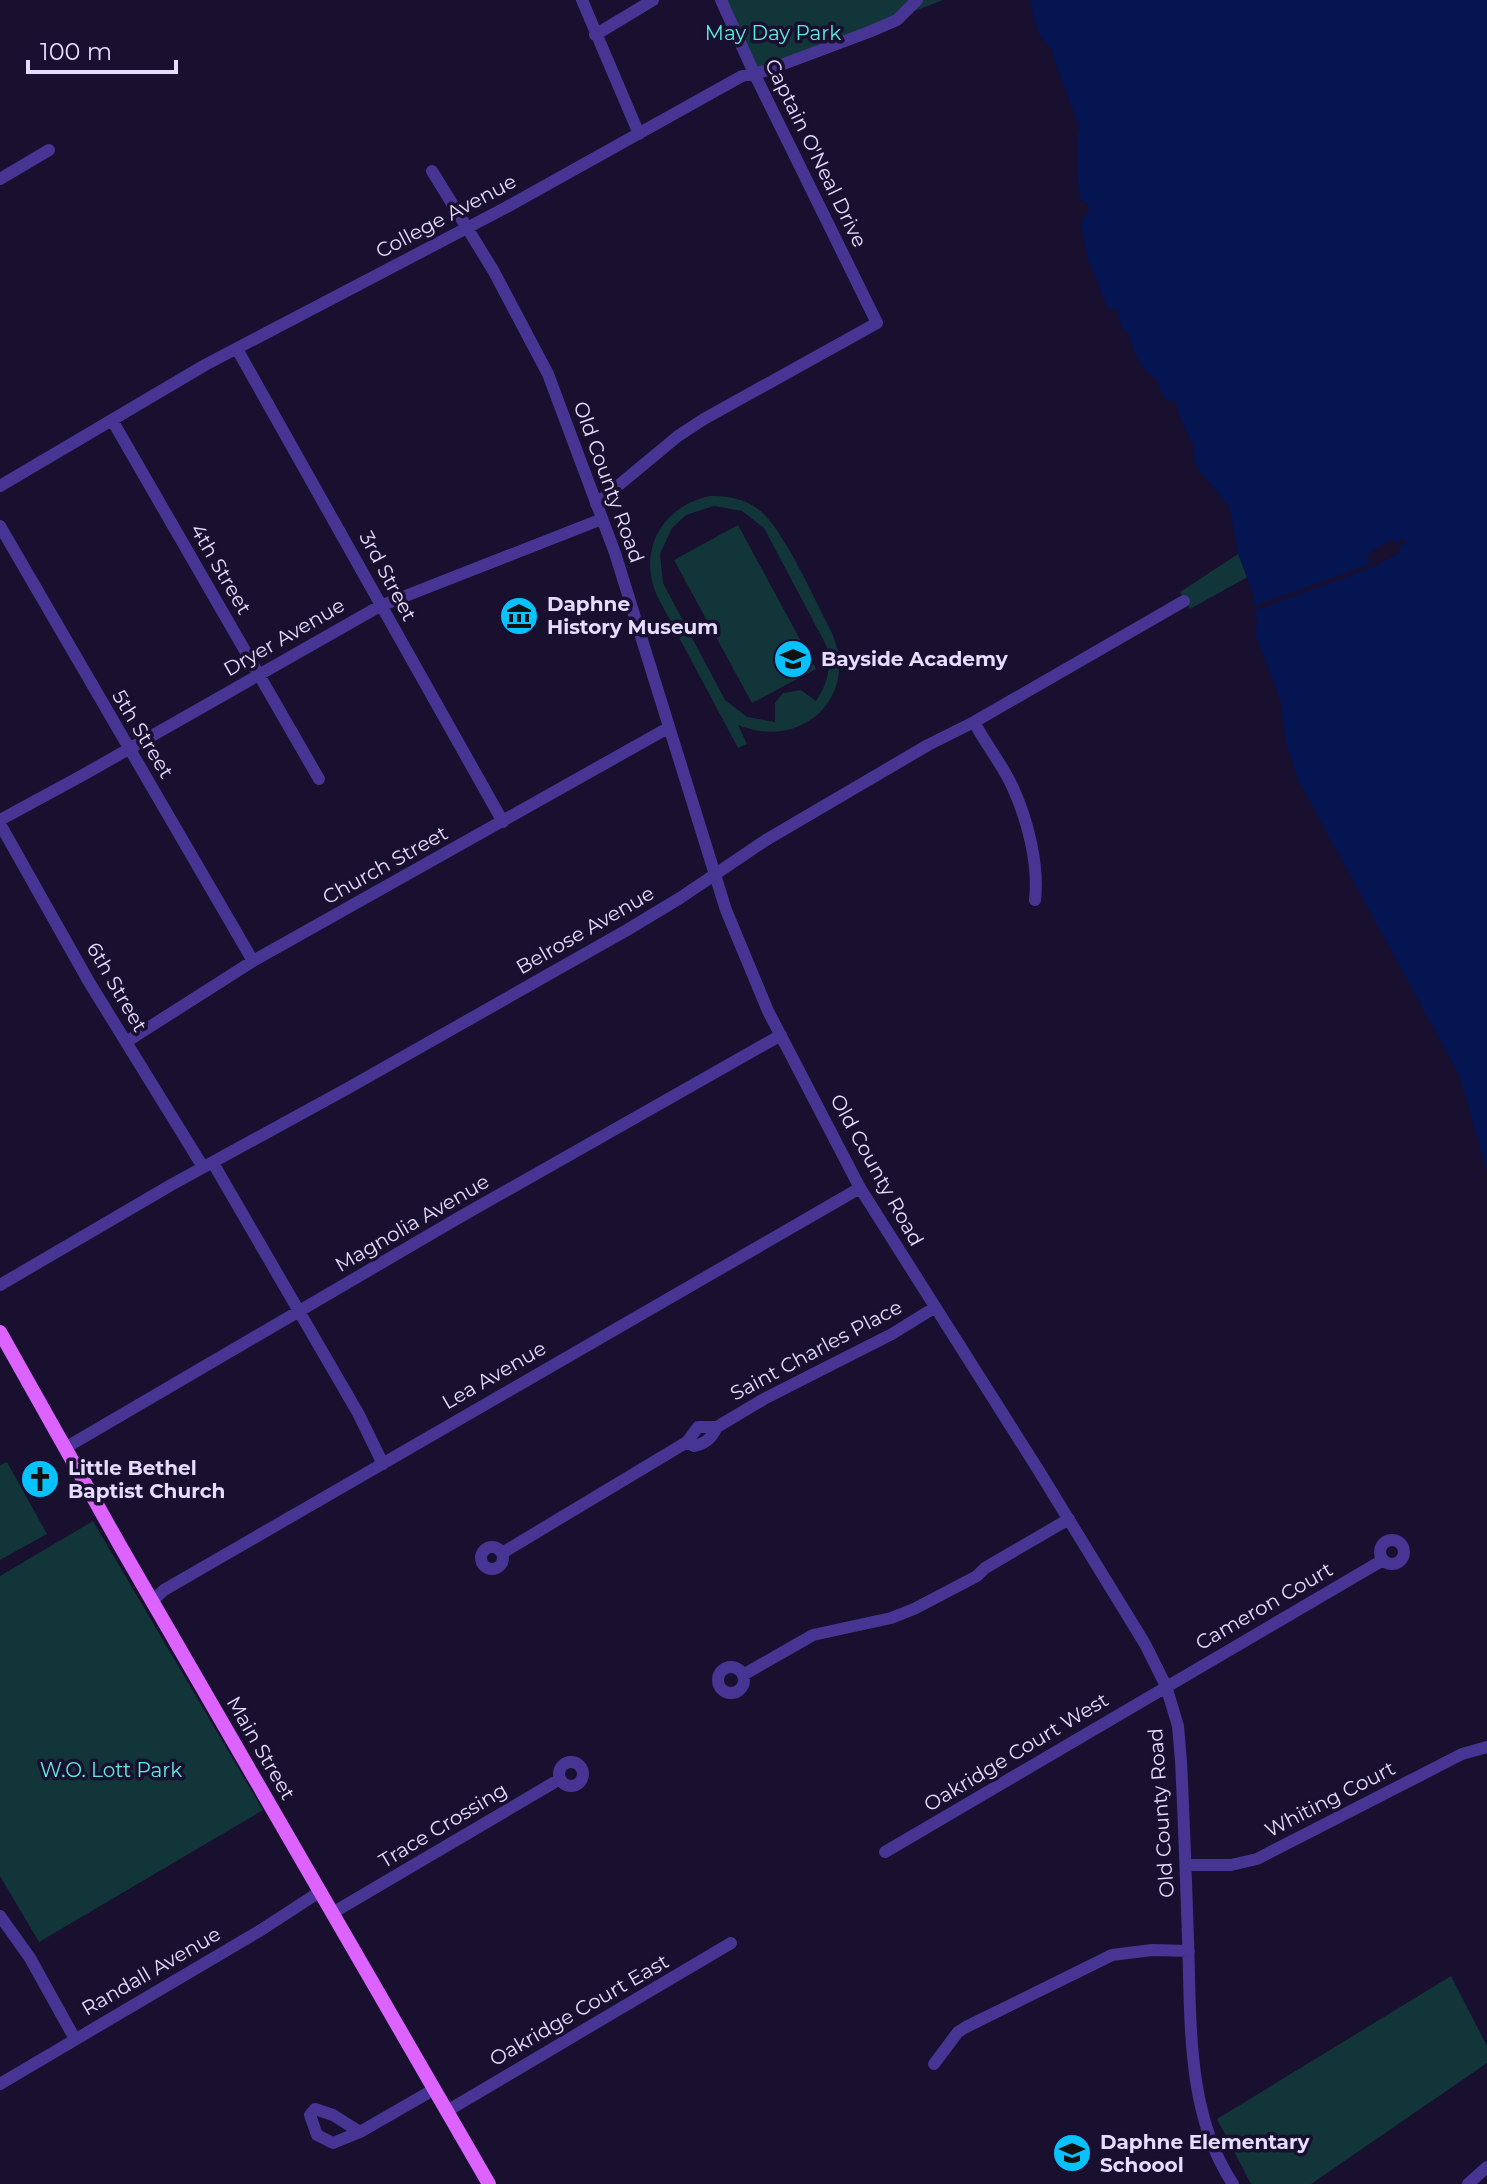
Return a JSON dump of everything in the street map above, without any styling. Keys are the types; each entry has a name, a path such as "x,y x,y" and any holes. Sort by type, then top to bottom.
{"main road":[{"name":"Main Street","path":"1,1337 321,1891 340,1909 433,2090 489,2184"}],"street":[{"path":"582,0 639,134"},
{"path":"595,35 653,0"},
{"name":"Captain O'Neal Drive","path":"596,504 678,436 704,419 877,323 721,0"},
{"name":"College Avenue","path":"0,486 237,349 505,208 742,76 834,46 897,20 917,0"},
{"path":"0,179 49,150"},
{"name":"Old County Road","path":"432,171 468,226 543,364 615,553 714,874 739,945 781,1035 860,1188 1069,1519 1145,1644 1166,1686 1178,1726 1192,2024 1203,2117 1218,2159 1233,2184"},
{"name":"3rd Street","path":"237,349 503,822"},
{"name":"4th Street","path":"112,420 319,779"},
{"name":"Dryer Avenue","path":"0,822 380,606 602,519"},
{"name":"5th Street","path":"0,526 253,961"},
{"name":"Belrose Avenue","path":"0,1285 627,930 766,840 1184,601"},
{"path":"974,722 1013,787 1018,801 1035,866 1035,900"},
{"name":"Church Street","path":"126,1042 253,961 668,728"},
{"name":"6th Street","path":"0,822 89,982 299,1311 358,1413 383,1464"},
{"name":"Magnolia Avenue","path":"65,1448 781,1035"},
{"name":"Lea Avenue","path":"152,1601 164,1590 860,1188"},
{"name":"Saint Charles Place","path":"502,1553 687,1442 698,1427 717,1427 764,1399 879,1341 934,1308"},
{"path":"743,1675 813,1635 891,1618 914,1609 977,1576 985,1568 1069,1519"},
{"name":"Cameron Court","path":"1166,1686 1383,1560"},
{"name":"Oakridge Court West","path":"885,1852 1166,1686"},
{"name":"Whiting Court","path":"1186,1865 1231,1865 1257,1859 1462,1754 1487,1747"},
{"name":"Trace Crossing","path":"340,1909 560,1779"},
{"name":"Randall Avenue","path":"0,2084 261,1930 321,1891"},
{"path":"0,1916 30,1958 75,2039"},
{"name":"Oakridge Court East","path":"447,2111 731,1943"},
{"path":"934,2064 958,2032 1084,1967 1112,1955 1132,1951 1189,1951"},
{"path":"360,2132 433,2090"},
{"path":"1468,2184 1487,2167"}],"green space":[{"name":"May Day Park","path":"721,0 943,0 754,73"},
{"path":"710,496 735,498 752,505 768,518 808,585 832,633 839,657 838,678 831,698 819,713 803,724 783,731 761,731 738,725 747,744 738,748 657,596 652,579 652,547 658,533 667,520 693,501","holes":["714,506 742,511 764,528 828,653 828,674 816,701 801,690 783,693 775,703 775,722 747,717 725,700 663,583 660,554 672,528 686,515"]},
{"path":"738,525 816,669 752,703 674,560"},
{"path":"1238,554 1253,574 1190,609 1180,592"},
{"path":"7,1462 47,1534 0,1560 0,1465"},
{"name":"W.O. Lott Park","path":"93,1521 263,1810 39,1942 0,1876 0,1576"},
{"path":"1451,1976 1487,2046 1487,2063 1311,2184 1251,2184 1217,2119"}],"shaded area":[{"path":"1030,0 1487,0 1487,1172 1459,1075 1297,778 1286,743 1280,699 1255,634 1257,624 1252,591 1238,554 1229,506 1201,473 1175,400 1168,402 1159,389 1158,380 1147,372 1139,360 1129,333 1122,329 1117,309 1108,309 1088,259 1082,220 1089,209 1088,204 1080,200 1077,174 1077,131 1080,129 1053,53 1038,29"}],"pier":[{"path":"1402,538 1406,544 1398,546 1400,552 1373,567 1251,612 1251,608 1257,605 1371,564 1367,556 1372,551 1393,539 1396,544"}],"place":[{"name":"Daphne History Museum","path":"519,616"},
{"name":"Bayside Academy","path":"793,659"},
{"name":"Little Bethel Baptist Church","path":"40,1479"},
{"name":"Daphne Elementary Schoool","path":"1072,2153"}]}
